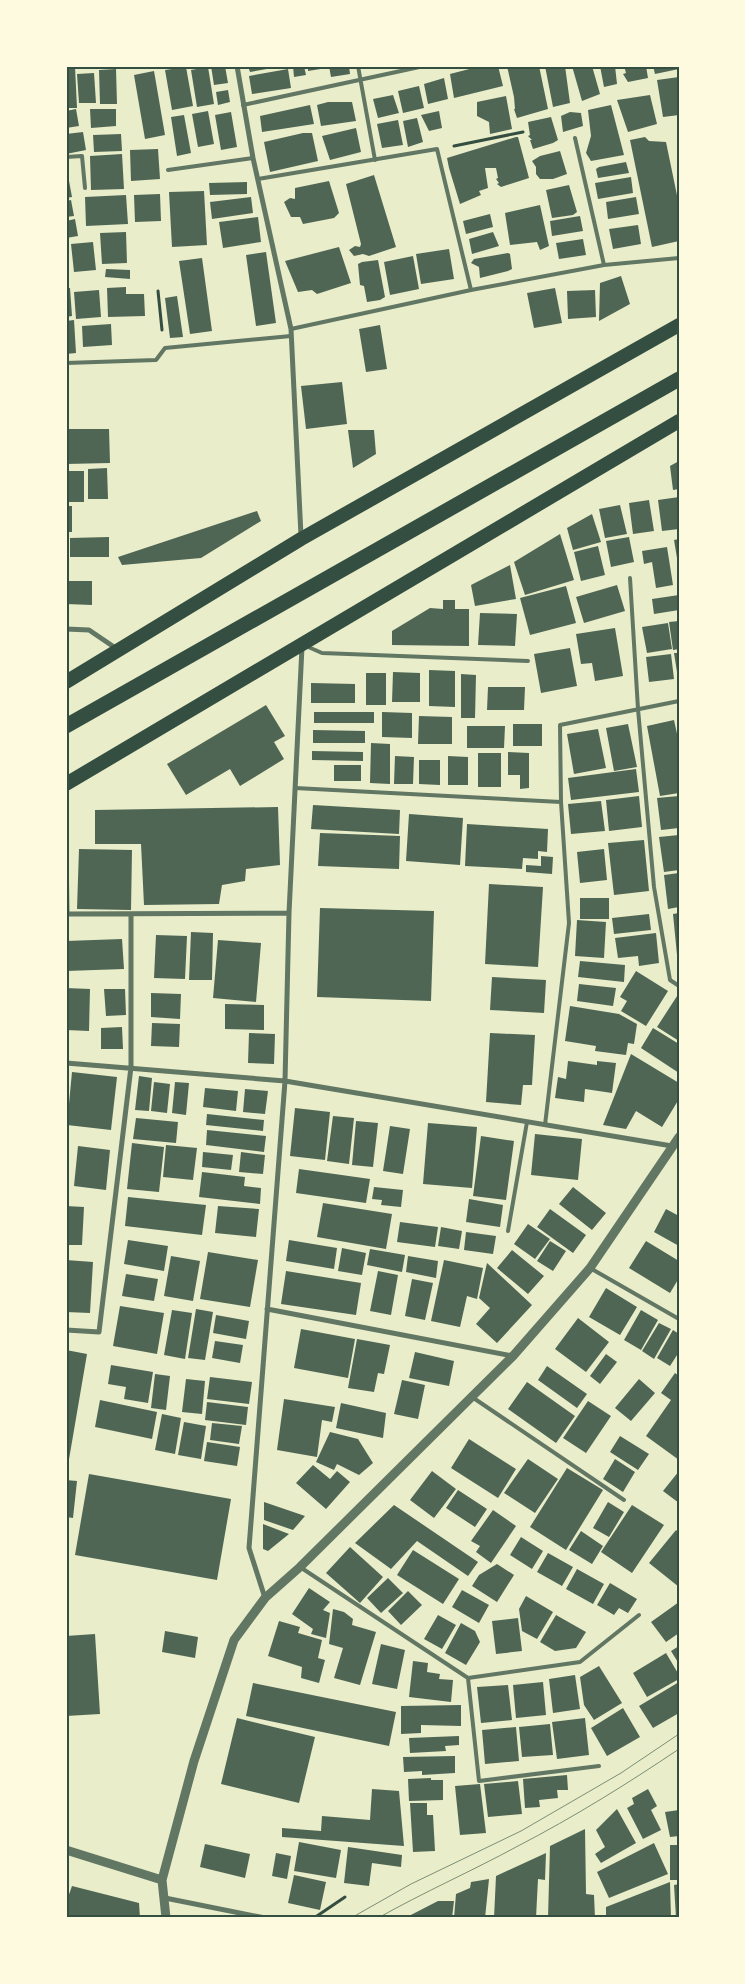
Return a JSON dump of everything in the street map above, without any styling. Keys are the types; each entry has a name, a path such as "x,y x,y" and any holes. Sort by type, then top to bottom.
{"highway":[{"path":"66,682 301,539 679,325"},
{"path":"66,726 679,379"},
{"path":"66,784 679,421"}],"street":[{"path":"237,66 253,158 291,329 301,539"},
{"path":"66,629 89,630 118,650"},
{"path":"265,1598 248,1548 285,1081 289,913 302,644"},
{"path":"66,848 67,914 289,913"},
{"path":"66,1330 99,1332 131,1067 131,914"},
{"path":"66,1063 285,1081 672,1146"},
{"path":"166,1918 162,1880 194,1761 234,1640 265,1598 300,1567 513,1356 590,1268 679,1137"},
{"path":"266,1309 513,1356"},
{"path":"66,1850 162,1880"},
{"path":"165,1898 265,1918"}],"lane":[{"path":"358,66 375,160"},
{"path":"243,105 362,81 424,66"},
{"path":"575,138 604,264"},
{"path":"258,179 436,149 471,290"},
{"path":"66,157 82,156 86,188"},
{"path":"168,170 253,158"},
{"path":"291,329 471,290 604,264 679,258"},
{"path":"66,363 156,360 165,348 291,336"},
{"path":"630,578 638,709 654,887 670,980 679,986"},
{"path":"302,644 322,653 528,661"},
{"path":"545,1125 569,923 561,802 560,725 679,701"},
{"path":"295,788 561,802"},
{"path":"508,1231 527,1122"},
{"path":"590,1268 679,1319"},
{"path":"472,1397 624,1500"},
{"path":"300,1567 468,1678 580,1662 639,1615"},
{"path":"468,1678 479,1781 599,1766"}],"path":[{"path":"436,149 524,132"},
{"path":"158,291 165,348"},
{"path":"314,1918 345,1897"}],"building":[{"path":"211,66 225,66 228,83 214,85"},
{"path":"248,66 278,66 278,67 250,72"},
{"path":"293,66 304,66 306,75 294,77"},
{"path":"308,66 327,66 327,68 308,71"},
{"path":"329,66 349,66 350,74 331,77"},
{"path":"481,66 498,66 503,86 454,98 450,74"},
{"path":"507,66 539,66 548,109 517,118"},
{"path":"545,66 565,66 570,103 553,107"},
{"path":"572,66 592,66 600,94 582,101"},
{"path":"600,66 615,66 617,84 604,87"},
{"path":"624,66 646,66 648,78 628,82 623,74 626,73"},
{"path":"653,66 679,66 679,69 655,74"},
{"path":"66,67 75,67 77,108 66,108"},
{"path":"186,67 193,106 172,110 165,70"},
{"path":"208,67 214,104 197,107 191,70"},
{"path":"116,69 117,104 100,104 99,70"},
{"path":"288,69 291,88 252,94 249,76"},
{"path":"154,71 165,135 145,139 134,75"},
{"path":"94,73 96,103 79,103 77,74"},
{"path":"679,77 679,115 663,117 657,80"},
{"path":"444,78 448,99 428,104 424,84"},
{"path":"419,86 424,108 403,113 398,91"},
{"path":"228,90 230,102 218,105 216,92"},
{"path":"393,95 399,113 378,118 373,99"},
{"path":"650,95 657,124 628,132 617,100"},
{"path":"506,96 512,129 490,134 489,122 477,116 477,102"},
{"path":"328,102 352,102 356,121 321,126 317,105"},
{"path":"310,105 314,124 262,132 260,116"},
{"path":"611,105 624,155 591,161 586,153 591,136 588,110"},
{"path":"76,109 79,126 66,128 66,111"},
{"path":"90,109 116,109 116,126 91,128"},
{"path":"208,111 214,144 198,147 192,114"},
{"path":"439,111 442,128 429,131 421,115"},
{"path":"231,112 237,147 221,150 215,115"},
{"path":"570,112 581,113 583,126 563,132 561,116"},
{"path":"184,115 191,153 177,156 171,117"},
{"path":"551,117 558,140 533,149 530,140 532,140 528,136 530,135 528,122"},
{"path":"417,118 423,142 408,147 403,121"},
{"path":"398,120 403,145 382,148 377,124"},
{"path":"356,128 361,152 330,160 322,136"},
{"path":"83,132 86,150 66,154 66,134"},
{"path":"303,133 312,133 318,161 270,172 264,142"},
{"path":"121,134 122,151 94,152 93,135"},
{"path":"518,137 529,178 501,187 497,184 499,183 496,179 498,178 496,168 485,168 488,188 479,191 481,195 460,204 447,158"},
{"path":"645,137 649,141 666,142 679,205 679,216 677,218 679,241 652,247 630,140"},
{"path":"158,149 160,179 131,181 130,150"},
{"path":"560,151 567,174 553,179 540,179 536,174 536,167 532,161 540,156"},
{"path":"122,154 124,189 91,190 90,156"},
{"path":"626,162 629,173 598,178 596,169 599,167"},
{"path":"66,171 72,197 66,198"},
{"path":"374,175 396,247 369,256 363,254 354,256 349,250 355,246 360,247 361,244 346,184"},
{"path":"631,177 633,193 598,199 595,183"},
{"path":"329,181 339,213 334,218 303,224 300,217 291,217 284,202 290,198 295,199 295,188"},
{"path":"247,182 247,194 210,195 209,183"},
{"path":"569,185 577,212 573,215 552,218 546,190"},
{"path":"204,191 207,245 172,247 169,192"},
{"path":"160,194 161,221 135,222 134,195"},
{"path":"126,195 128,224 86,226 85,197"},
{"path":"251,197 253,213 212,219 210,202"},
{"path":"636,197 639,214 608,219 606,202"},
{"path":"71,200 74,216 66,217 66,201"},
{"path":"540,205 549,246 540,250 537,242 510,245 505,213"},
{"path":"490,214 493,227 466,234 463,221"},
{"path":"580,216 583,231 552,236 550,221"},
{"path":"258,217 261,242 223,248 219,222"},
{"path":"75,219 78,236 66,238 66,221"},
{"path":"638,225 641,244 613,249 609,229"},
{"path":"126,232 127,263 102,264 100,233"},
{"path":"493,232 499,246 472,254 469,239"},
{"path":"583,239 586,255 559,259 556,243"},
{"path":"93,242 96,270 74,272 71,244"},
{"path":"339,247 351,283 317,294 312,290 298,292 285,261"},
{"path":"449,249 454,279 421,284 416,254"},
{"path":"266,252 276,323 256,326 246,255"},
{"path":"510,254 512,269 508,271 480,278 479,267 471,263 474,259"},
{"path":"413,256 419,289 390,295 384,262"},
{"path":"202,258 212,331 190,334 179,261"},
{"path":"378,260 385,297 380,300 367,302 364,286 360,285 358,264"},
{"path":"106,269 130,270 130,279 105,277"},
{"path":"621,276 630,304 599,321 600,283"},
{"path":"126,287 126,294 144,294 145,316 108,317 107,288"},
{"path":"66,288 70,288 72,316 66,317"},
{"path":"555,288 562,323 534,328 527,293"},
{"path":"99,290 101,317 76,319 74,292"},
{"path":"595,290 596,317 568,319 567,291"},
{"path":"177,296 183,337 170,338 165,298"},
{"path":"74,320 76,353 66,354 66,321"},
{"path":"111,324 112,345 83,347 82,326"},
{"path":"380,325 387,369 366,372 359,329"},
{"path":"342,382 347,424 306,429 301,386"},
{"path":"66,429 109,429 110,463 66,464"},
{"path":"348,430 374,430 376,454 353,468"},
{"path":"679,461 679,489 673,490 670,466"},
{"path":"107,468 108,499 88,499 88,469"},
{"path":"66,471 84,471 84,502 66,502"},
{"path":"679,497 679,529 662,531 658,500"},
{"path":"649,500 654,531 633,534 629,503"},
{"path":"620,505 627,534 605,538 599,509"},
{"path":"66,506 72,506 72,532 66,532"},
{"path":"257,511 261,521 201,558 122,565 118,557"},
{"path":"592,514 601,542 573,550 567,528"},
{"path":"560,534 574,580 525,595 514,562"},
{"path":"109,537 109,557 70,557 70,538"},
{"path":"629,537 634,562 611,567 606,541"},
{"path":"679,539 679,564 678,564 674,540"},
{"path":"598,546 605,575 581,581 574,552"},
{"path":"667,547 673,585 656,588 652,562 644,564 642,551"},
{"path":"510,565 516,599 475,606 471,585"},
{"path":"66,581 92,581 92,605 66,604"},
{"path":"617,585 625,611 584,623 576,597"},
{"path":"566,586 576,623 530,635 520,598"},
{"path":"679,595 679,610 654,614 652,599"},
{"path":"443,600 455,600 455,609 469,609 469,646 392,645 392,631 430,608 443,609"},
{"path":"480,613 517,614 515,646 478,645"},
{"path":"679,621 679,649 673,650 669,622"},
{"path":"668,623 672,649 647,653 642,627"},
{"path":"615,628 623,676 595,681 592,663 581,664 576,634"},
{"path":"570,648 577,686 541,693 534,654"},
{"path":"674,653 679,653 679,672 677,672"},
{"path":"671,654 674,679 649,682 646,657"},
{"path":"429,670 455,671 455,707 429,706"},
{"path":"393,672 420,673 420,702 392,702"},
{"path":"366,673 386,673 386,705 366,705"},
{"path":"461,674 476,675 475,718 461,718"},
{"path":"311,683 355,684 355,703 311,703"},
{"path":"488,687 525,687 524,710 487,710"},
{"path":"266,705 285,736 274,742 284,759 240,786 230,769 186,795 167,764"},
{"path":"314,712 374,712 374,723 314,723"},
{"path":"382,712 412,713 412,738 382,737"},
{"path":"419,716 452,717 452,744 418,744"},
{"path":"674,720 679,743 679,793 660,796 647,726"},
{"path":"513,724 542,724 542,746 513,746"},
{"path":"628,724 637,767 614,771 606,728"},
{"path":"467,726 505,726 504,748 467,748"},
{"path":"598,729 606,768 574,774 567,734"},
{"path":"313,730 365,731 365,743 313,743"},
{"path":"371,743 390,744 390,784 370,783"},
{"path":"312,751 363,752 363,761 312,760"},
{"path":"508,752 529,753 529,788 520,789 520,775 508,775"},
{"path":"478,753 501,753 501,787 478,787"},
{"path":"395,756 414,757 413,784 394,784"},
{"path":"448,756 468,757 468,785 448,785"},
{"path":"419,760 440,760 440,785 419,784"},
{"path":"334,765 361,765 361,781 334,781"},
{"path":"636,769 639,792 571,800 568,778"},
{"path":"639,796 642,827 609,831 606,800"},
{"path":"679,796 679,828 661,830 657,798"},
{"path":"601,801 605,831 571,834 568,804"},
{"path":"313,805 400,810 399,834 311,829"},
{"path":"278,807 280,865 246,869 245,881 222,885 219,904 144,905 141,844 95,844 95,810"},
{"path":"409,814 463,818 460,865 406,861"},
{"path":"467,824 548,829 547,852 538,851 538,859 523,858 522,869 465,866"},
{"path":"320,833 400,836 399,869 318,866"},
{"path":"679,835 679,870 664,872 659,837"},
{"path":"644,840 649,891 614,895 608,843"},
{"path":"79,849 132,850 131,910 77,909"},
{"path":"604,849 607,880 580,883 577,852"},
{"path":"541,856 553,857 552,874 526,872 526,865 541,866"},
{"path":"679,873 679,907 668,909 664,875"},
{"path":"489,884 543,887 538,967 485,964"},
{"path":"580,898 609,898 609,919 580,919"},
{"path":"320,908 434,911 431,1001 317,997"},
{"path":"679,913 679,955 677,955 673,914"},
{"path":"649,914 651,930 614,934 612,918"},
{"path":"577,920 606,922 604,958 575,956"},
{"path":"191,932 213,933 212,980 189,980"},
{"path":"656,933 659,963 639,966 638,956 618,958 615,938"},
{"path":"156,935 187,936 185,979 154,978"},
{"path":"122,939 124,969 66,971 66,941"},
{"path":"218,940 261,943 256,1002 213,998"},
{"path":"580,961 625,965 624,982 578,977"},
{"path":"636,971 668,991 646,1026 621,1011 627,1001 620,997"},
{"path":"492,977 546,980 544,1013 490,1010"},
{"path":"579,984 616,988 613,1006 577,1001"},
{"path":"66,988 90,989 89,1031 66,1030"},
{"path":"104,989 125,989 126,1015 106,1016"},
{"path":"151,993 181,994 180,1019 151,1017"},
{"path":"679,993 679,1041 657,1027"},
{"path":"225,1004 264,1005 264,1030 225,1029"},
{"path":"570,1006 619,1014 637,1024 634,1044 628,1043 626,1055 595,1051 596,1046 565,1041"},
{"path":"152,1023 180,1024 179,1047 151,1046"},
{"path":"122,1027 123,1049 101,1049 101,1028"},
{"path":"653,1028 679,1044 679,1073 641,1048"},
{"path":"249,1033 275,1034 274,1064 248,1063"},
{"path":"490,1033 535,1035 532,1085 523,1085 521,1105 486,1102"},
{"path":"631,1054 679,1083 679,1099 662,1127 636,1111 626,1129 603,1125"},
{"path":"568,1061 597,1065 597,1061 616,1063 612,1093 585,1089 584,1102 555,1098 558,1077 566,1079"},
{"path":"72,1072 117,1077 111,1130 67,1125"},
{"path":"139,1076 152,1078 149,1111 135,1110"},
{"path":"154,1082 170,1084 167,1113 151,1111"},
{"path":"175,1082 189,1083 186,1115 172,1113"},
{"path":"205,1088 238,1091 236,1111 203,1107"},
{"path":"245,1089 268,1091 265,1114 243,1112"},
{"path":"295,1108 330,1112 325,1160 290,1156"},
{"path":"207,1114 264,1120 263,1131 206,1125"},
{"path":"333,1116 354,1118 349,1164 327,1161"},
{"path":"136,1118 178,1122 176,1143 133,1139"},
{"path":"356,1121 378,1123 373,1167 352,1165"},
{"path":"428,1123 477,1127 472,1188 423,1184"},
{"path":"390,1126 410,1129 403,1174 383,1171"},
{"path":"207,1130 266,1136 264,1152 206,1145"},
{"path":"535,1134 582,1139 578,1180 531,1175"},
{"path":"481,1136 514,1141 506,1200 473,1196"},
{"path":"132,1143 164,1147 159,1192 127,1189"},
{"path":"166,1145 197,1148 193,1180 163,1177"},
{"path":"78,1146 110,1150 106,1190 74,1186"},
{"path":"203,1152 233,1155 231,1170 202,1167"},
{"path":"241,1152 265,1155 263,1174 239,1172"},
{"path":"299,1169 370,1179 366,1203 296,1193"},
{"path":"202,1172 245,1177 244,1186 261,1188 260,1204 199,1197"},
{"path":"374,1187 403,1190 401,1207 381,1205 382,1200 372,1199"},
{"path":"573,1187 606,1213 592,1230 559,1204"},
{"path":"128,1197 206,1205 202,1235 125,1226"},
{"path":"469,1199 503,1205 500,1227 466,1222"},
{"path":"323,1203 392,1214 386,1249 317,1237"},
{"path":"66,1206 84,1207 82,1245 66,1245"},
{"path":"218,1206 259,1209 256,1237 215,1233"},
{"path":"550,1209 586,1235 573,1253 537,1227"},
{"path":"666,1209 679,1216 679,1246 654,1232"},
{"path":"400,1222 438,1227 435,1247 397,1242"},
{"path":"528,1224 550,1239 535,1259 514,1244"},
{"path":"441,1227 462,1231 459,1249 438,1246"},
{"path":"466,1232 496,1236 493,1254 464,1250"},
{"path":"128,1240 168,1246 164,1271 124,1264"},
{"path":"289,1240 337,1248 334,1269 286,1261"},
{"path":"550,1241 566,1251 553,1271 537,1261"},
{"path":"646,1241 679,1261 679,1278 670,1293 629,1268"},
{"path":"342,1248 366,1253 362,1275 338,1271"},
{"path":"370,1249 405,1255 402,1272 367,1265"},
{"path":"512,1250 544,1276 528,1294 497,1268"},
{"path":"208,1252 258,1260 250,1307 200,1299"},
{"path":"171,1256 200,1261 193,1301 164,1296"},
{"path":"408,1256 438,1261 436,1278 406,1272"},
{"path":"66,1260 93,1262 90,1313 66,1312"},
{"path":"444,1260 483,1268 477,1299 467,1296 460,1327 431,1321"},
{"path":"487,1263 532,1305 497,1343 476,1324 490,1308 479,1298"},
{"path":"286,1271 361,1283 356,1315 281,1304"},
{"path":"378,1271 398,1275 391,1315 370,1311"},
{"path":"126,1274 158,1279 154,1301 122,1296"},
{"path":"412,1279 433,1283 425,1320 405,1316"},
{"path":"606,1288 637,1307 620,1335 589,1317"},
{"path":"120,1306 164,1313 157,1354 113,1346"},
{"path":"196,1309 213,1312 205,1360 188,1358"},
{"path":"172,1310 192,1313 185,1359 164,1355"},
{"path":"641,1310 658,1320 641,1350 624,1340"},
{"path":"216,1315 249,1321 246,1339 213,1333"},
{"path":"578,1318 609,1342 586,1372 555,1349"},
{"path":"659,1323 671,1329 654,1359 642,1351"},
{"path":"301,1329 355,1339 348,1378 294,1368"},
{"path":"673,1330 679,1334 679,1352 670,1366 657,1358"},
{"path":"357,1339 390,1345 384,1374 378,1373 374,1392 348,1388"},
{"path":"215,1341 243,1345 240,1363 212,1358"},
{"path":"66,1350 87,1354 67,1471 66,1471"},
{"path":"415,1352 454,1361 449,1386 409,1378"},
{"path":"606,1354 617,1362 600,1384 590,1376"},
{"path":"111,1365 153,1372 148,1403 124,1399 126,1387 108,1384"},
{"path":"547,1366 587,1394 577,1408 538,1380"},
{"path":"675,1373 679,1376 679,1460 646,1436 671,1400 661,1393"},
{"path":"155,1374 170,1376 166,1410 151,1408"},
{"path":"210,1377 252,1382 249,1404 207,1399"},
{"path":"186,1379 205,1381 202,1414 182,1412"},
{"path":"639,1379 655,1393 631,1421 615,1408"},
{"path":"402,1380 425,1385 418,1419 394,1414"},
{"path":"527,1382 575,1416 556,1443 508,1409"},
{"path":"284,1399 335,1407 332,1422 322,1420 317,1457 277,1450"},
{"path":"100,1400 157,1412 152,1439 95,1427"},
{"path":"588,1401 611,1416 586,1453 563,1438"},
{"path":"207,1402 248,1407 246,1425 205,1420"},
{"path":"341,1403 386,1413 383,1438 336,1428"},
{"path":"162,1414 181,1418 175,1454 155,1450"},
{"path":"184,1422 206,1426 201,1459 178,1455"},
{"path":"212,1423 242,1426 239,1444 210,1440"},
{"path":"330,1432 358,1439 373,1463 359,1475 337,1464 334,1470 316,1462"},
{"path":"620,1436 649,1454 638,1470 610,1452"},
{"path":"469,1439 516,1469 498,1498 451,1468"},
{"path":"207,1442 240,1447 237,1466 204,1461"},
{"path":"528,1459 558,1479 535,1513 504,1493"},
{"path":"615,1459 635,1472 623,1492 603,1479"},
{"path":"313,1465 330,1479 337,1471 350,1482 326,1509 296,1483"},
{"path":"567,1468 603,1490 566,1550 530,1527"},
{"path":"432,1471 456,1489 434,1518 410,1500"},
{"path":"679,1471 679,1503 663,1491"},
{"path":"89,1474 231,1499 217,1580 75,1555"},
{"path":"66,1480 77,1481 73,1518 66,1517"},
{"path":"458,1490 487,1509 475,1527 446,1508"},
{"path":"264,1502 305,1516 293,1530 264,1520"},
{"path":"608,1502 624,1512 609,1537 593,1528"},
{"path":"394,1505 478,1562 468,1576 417,1541 391,1569 355,1543"},
{"path":"632,1505 664,1525 632,1573 601,1552"},
{"path":"493,1510 516,1526 491,1563 476,1552 480,1546 471,1541"},
{"path":"263,1524 289,1534 268,1551 263,1549"},
{"path":"676,1530 679,1533 679,1587 649,1563"},
{"path":"581,1531 603,1546 592,1564 569,1550"},
{"path":"521,1537 543,1551 532,1569 510,1555"},
{"path":"350,1547 383,1577 360,1603 326,1573"},
{"path":"413,1550 459,1579 443,1604 397,1575"},
{"path":"548,1553 573,1567 562,1586 537,1572"},
{"path":"497,1564 514,1575 497,1602 472,1586 479,1575"},
{"path":"577,1569 604,1584 593,1604 566,1589"},
{"path":"388,1578 403,1593 381,1613 367,1598"},
{"path":"610,1583 637,1599 628,1613 619,1608 614,1615 597,1605"},
{"path":"309,1588 330,1602 323,1610 330,1613 326,1638 311,1634 313,1629 292,1614"},
{"path":"462,1590 489,1605 479,1623 452,1607"},
{"path":"408,1591 422,1605 401,1625 388,1611"},
{"path":"526,1596 553,1612 537,1639 522,1631 519,1609"},
{"path":"679,1602 679,1633 666,1642 651,1622"},
{"path":"333,1609 344,1612 353,1619 352,1625 376,1632 360,1685 334,1678 343,1648 329,1644"},
{"path":"438,1615 456,1625 442,1649 424,1639"},
{"path":"556,1615 586,1632 576,1648 555,1651 540,1642"},
{"path":"518,1618 522,1651 496,1654 492,1621"},
{"path":"279,1621 300,1627 298,1633 322,1640 318,1658 325,1660 319,1683 301,1678 302,1667 268,1656"},
{"path":"461,1623 475,1631 480,1642 466,1665 445,1653"},
{"path":"165,1631 198,1637 195,1658 162,1652"},
{"path":"95,1634 100,1714 66,1716 66,1636"},
{"path":"381,1644 405,1650 397,1689 372,1684"},
{"path":"679,1646 679,1664 671,1651"},
{"path":"666,1653 679,1675 679,1679 647,1697 633,1673"},
{"path":"413,1661 428,1663 427,1672 440,1674 439,1679 453,1680 451,1702 409,1697"},
{"path":"599,1666 622,1703 594,1720 584,1705 580,1677"},
{"path":"575,1675 580,1709 553,1713 549,1679"},
{"path":"543,1682 546,1715 516,1718 513,1685"},
{"path":"679,1682 679,1713 653,1728 639,1706"},
{"path":"253,1683 396,1712 389,1746 246,1716"},
{"path":"508,1685 512,1720 481,1723 477,1687"},
{"path":"461,1705 461,1726 421,1725 421,1733 401,1734 401,1706"},
{"path":"623,1708 640,1737 607,1756 591,1728"},
{"path":"237,1718 315,1737 299,1803 221,1784"},
{"path":"585,1718 589,1755 557,1759 552,1722"},
{"path":"550,1724 553,1755 522,1757 519,1727"},
{"path":"516,1727 519,1761 485,1764 482,1730"},
{"path":"459,1736 459,1745 445,1746 446,1751 410,1753 409,1738"},
{"path":"455,1756 455,1773 422,1775 422,1771 404,1772 403,1757"},
{"path":"567,1775 568,1790 557,1790 558,1798 539,1800 540,1807 525,1808 523,1779"},
{"path":"431,1778 431,1780 443,1780 443,1800 409,1801 408,1779"},
{"path":"518,1781 522,1814 488,1817 484,1784"},
{"path":"480,1784 486,1833 460,1835 455,1786"},
{"path":"372,1789 399,1791 404,1846 282,1837 282,1828 321,1831 322,1816 370,1820"},
{"path":"648,1789 657,1806 651,1810 661,1830 643,1839 627,1808 634,1804 632,1798"},
{"path":"410,1803 427,1803 427,1815 433,1815 435,1851 413,1852"},
{"path":"617,1809 636,1843 601,1863 595,1854 605,1847 596,1830"},
{"path":"679,1810 679,1836 670,1837 665,1812"},
{"path":"585,1829 586,1894 594,1895 595,1918 548,1918 550,1846"},
{"path":"299,1842 341,1850 336,1878 294,1871"},
{"path":"654,1843 668,1874 609,1898 597,1872"},
{"path":"205,1844 250,1854 245,1878 200,1867"},
{"path":"670,1845 679,1845 679,1880 670,1880"},
{"path":"348,1847 402,1855 401,1867 372,1863 369,1886 344,1883"},
{"path":"276,1853 291,1856 287,1879 272,1876"},
{"path":"546,1853 545,1880 538,1879 536,1918 494,1918 496,1876"},
{"path":"294,1875 326,1882 320,1910 288,1903"},
{"path":"489,1879 485,1918 454,1918 456,1894 470,1888 471,1882"},
{"path":"670,1882 671,1918 606,1918 606,1907"},
{"path":"679,1884 679,1918 676,1918 674,1885"},
{"path":"72,1886 139,1903 140,1918 66,1918 66,1903"},
{"path":"438,1901 454,1901 452,1918 405,1918"}],"tram line":[{"path":"351,1918 411,1884 521,1831 621,1773 679,1734"},
{"path":"378,1918 559,1824 679,1749"}]}
